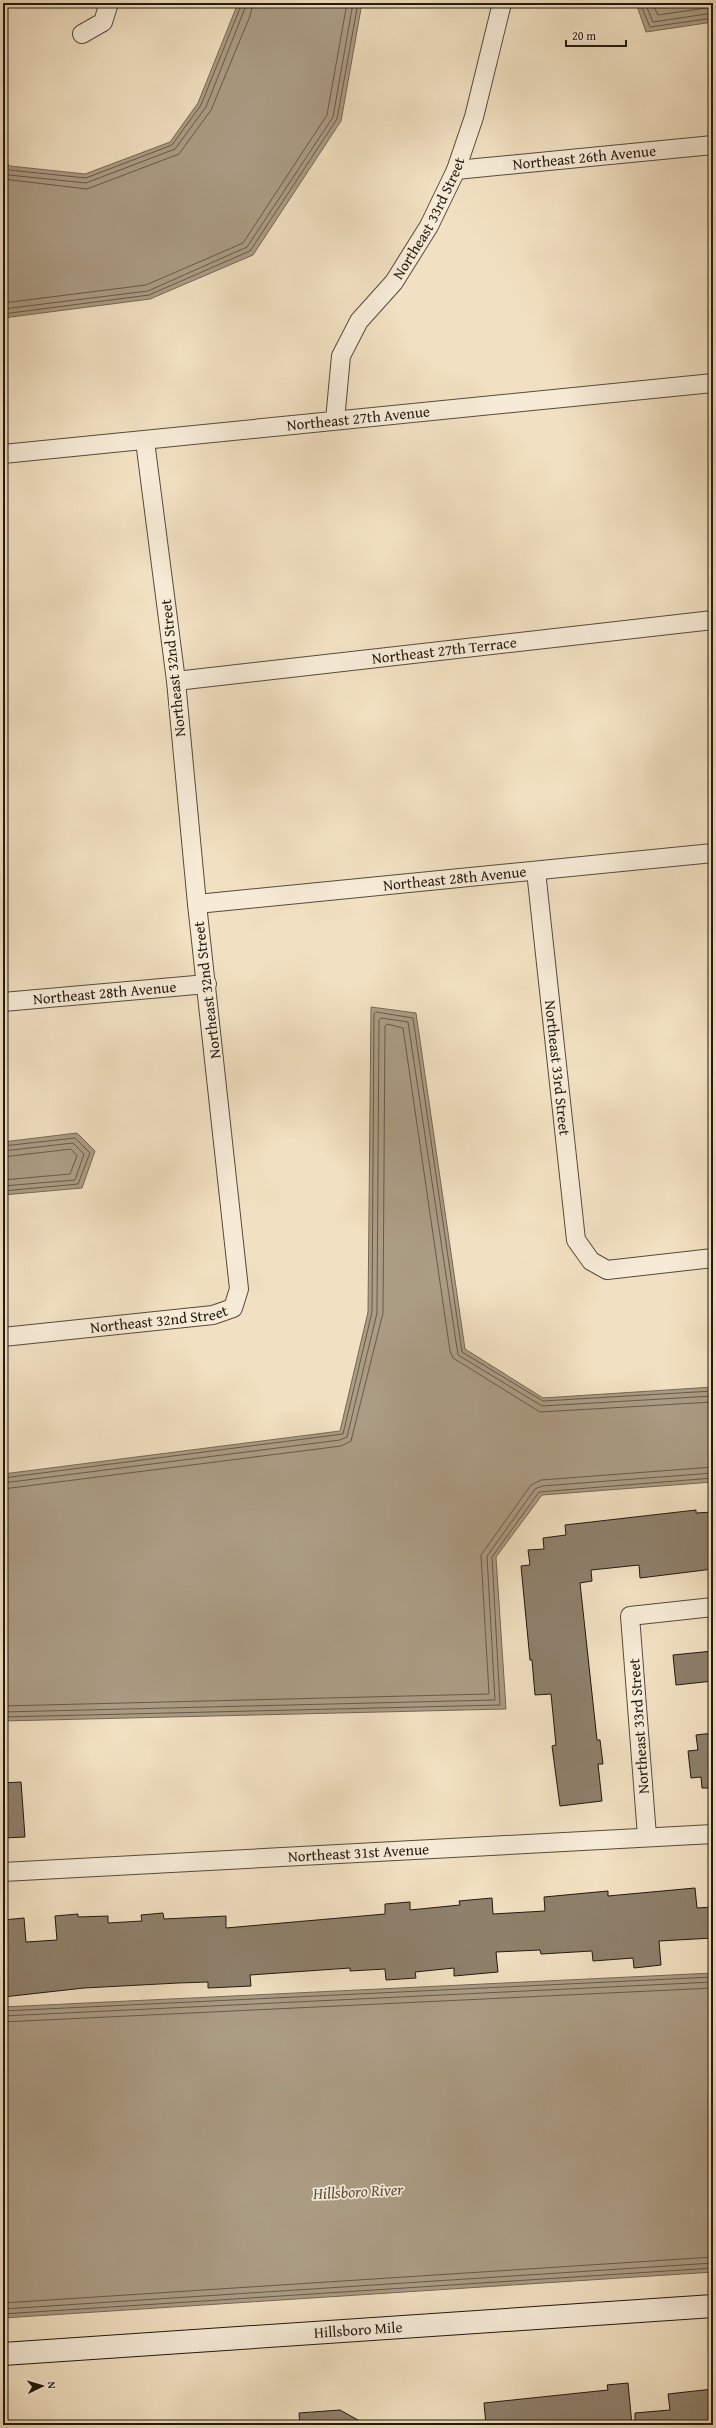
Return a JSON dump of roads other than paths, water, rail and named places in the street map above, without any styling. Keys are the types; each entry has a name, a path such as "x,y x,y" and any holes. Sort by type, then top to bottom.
{"main road":[{"name":"Hillsboro Mile","path":"3,2354 713,2306"}],"street":[{"path":"82,34 103,22 109,3"},
{"name":"Northeast 33rd Street","path":"335,420 341,356 359,321 394,282 429,226 456,170 474,117 502,3"},
{"name":"Northeast 26th Avenue","path":"456,170 713,145"},
{"name":"Northeast 27th Avenue","path":"3,454 713,383"},
{"name":"Northeast 32nd Street","path":"3,1336 213,1315 233,1308 239,1289 207,984 197,904 176,682 145,441"},
{"name":"Northeast 27th Terrace","path":"176,682 713,620"},
{"name":"Northeast 28th Avenue","path":"197,904 713,853"},
{"name":"Northeast 33rd Street","path":"536,871 576,1240 591,1261 606,1270 713,1258"},
{"name":"Northeast 28th Avenue","path":"3,1002 207,984"},
{"name":"Northeast 33rd Street","path":"647,1836 630,1616 713,1607"},
{"name":"Northeast 31st Avenue","path":"3,1872 647,1836 713,1834"}],"water":[{"path":"238,3 362,3 341,121 253,255 150,299 3,318 3,160 10,166 85,174 170,142 198,103"},
{"path":"636,3 713,3 713,22 646,32"},
{"path":"371,1007 416,1013 465,1349 543,1398 713,1387 713,1482 542,1495 496,1557 506,1709 3,1721 3,1474 340,1431 368,1312"},
{"path":"77,1133 95,1151 82,1188 3,1195 3,1142"},
{"name":"Hillsboro River","path":"713,1973 713,2272 3,2318 3,2007"}]}
